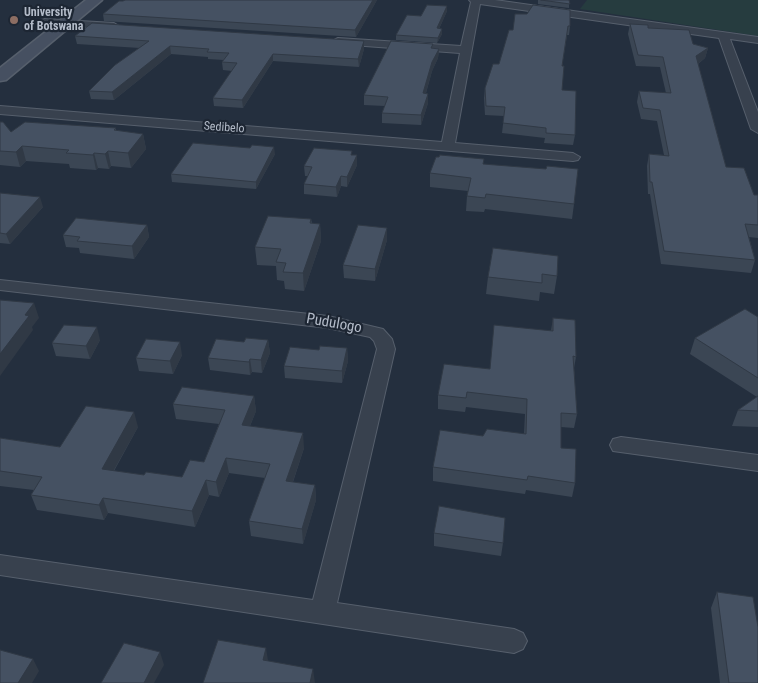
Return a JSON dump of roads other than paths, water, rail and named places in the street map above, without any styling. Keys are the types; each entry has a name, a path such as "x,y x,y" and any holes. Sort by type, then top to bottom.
{"main road":[{"path":"15,45 73,0"},
{"path":"0,76 95,0"}],"street":[{"path":"448,145 475,0 758,40"},
{"path":"45,22 124,27"},
{"path":"723,35 758,129"},
{"path":"330,41 467,50"},
{"path":"743,90 758,91"},
{"name":"Sedibelo","path":"0,110 448,145 573,157"},
{"name":"Pudulogo","path":"0,285 328,322 376,333 383,339 386,349 322,614"},
{"path":"621,445 758,463"},
{"path":"0,565 514,642"}],"place":[{"name":"University of Botswana","path":"14,20"}]}
